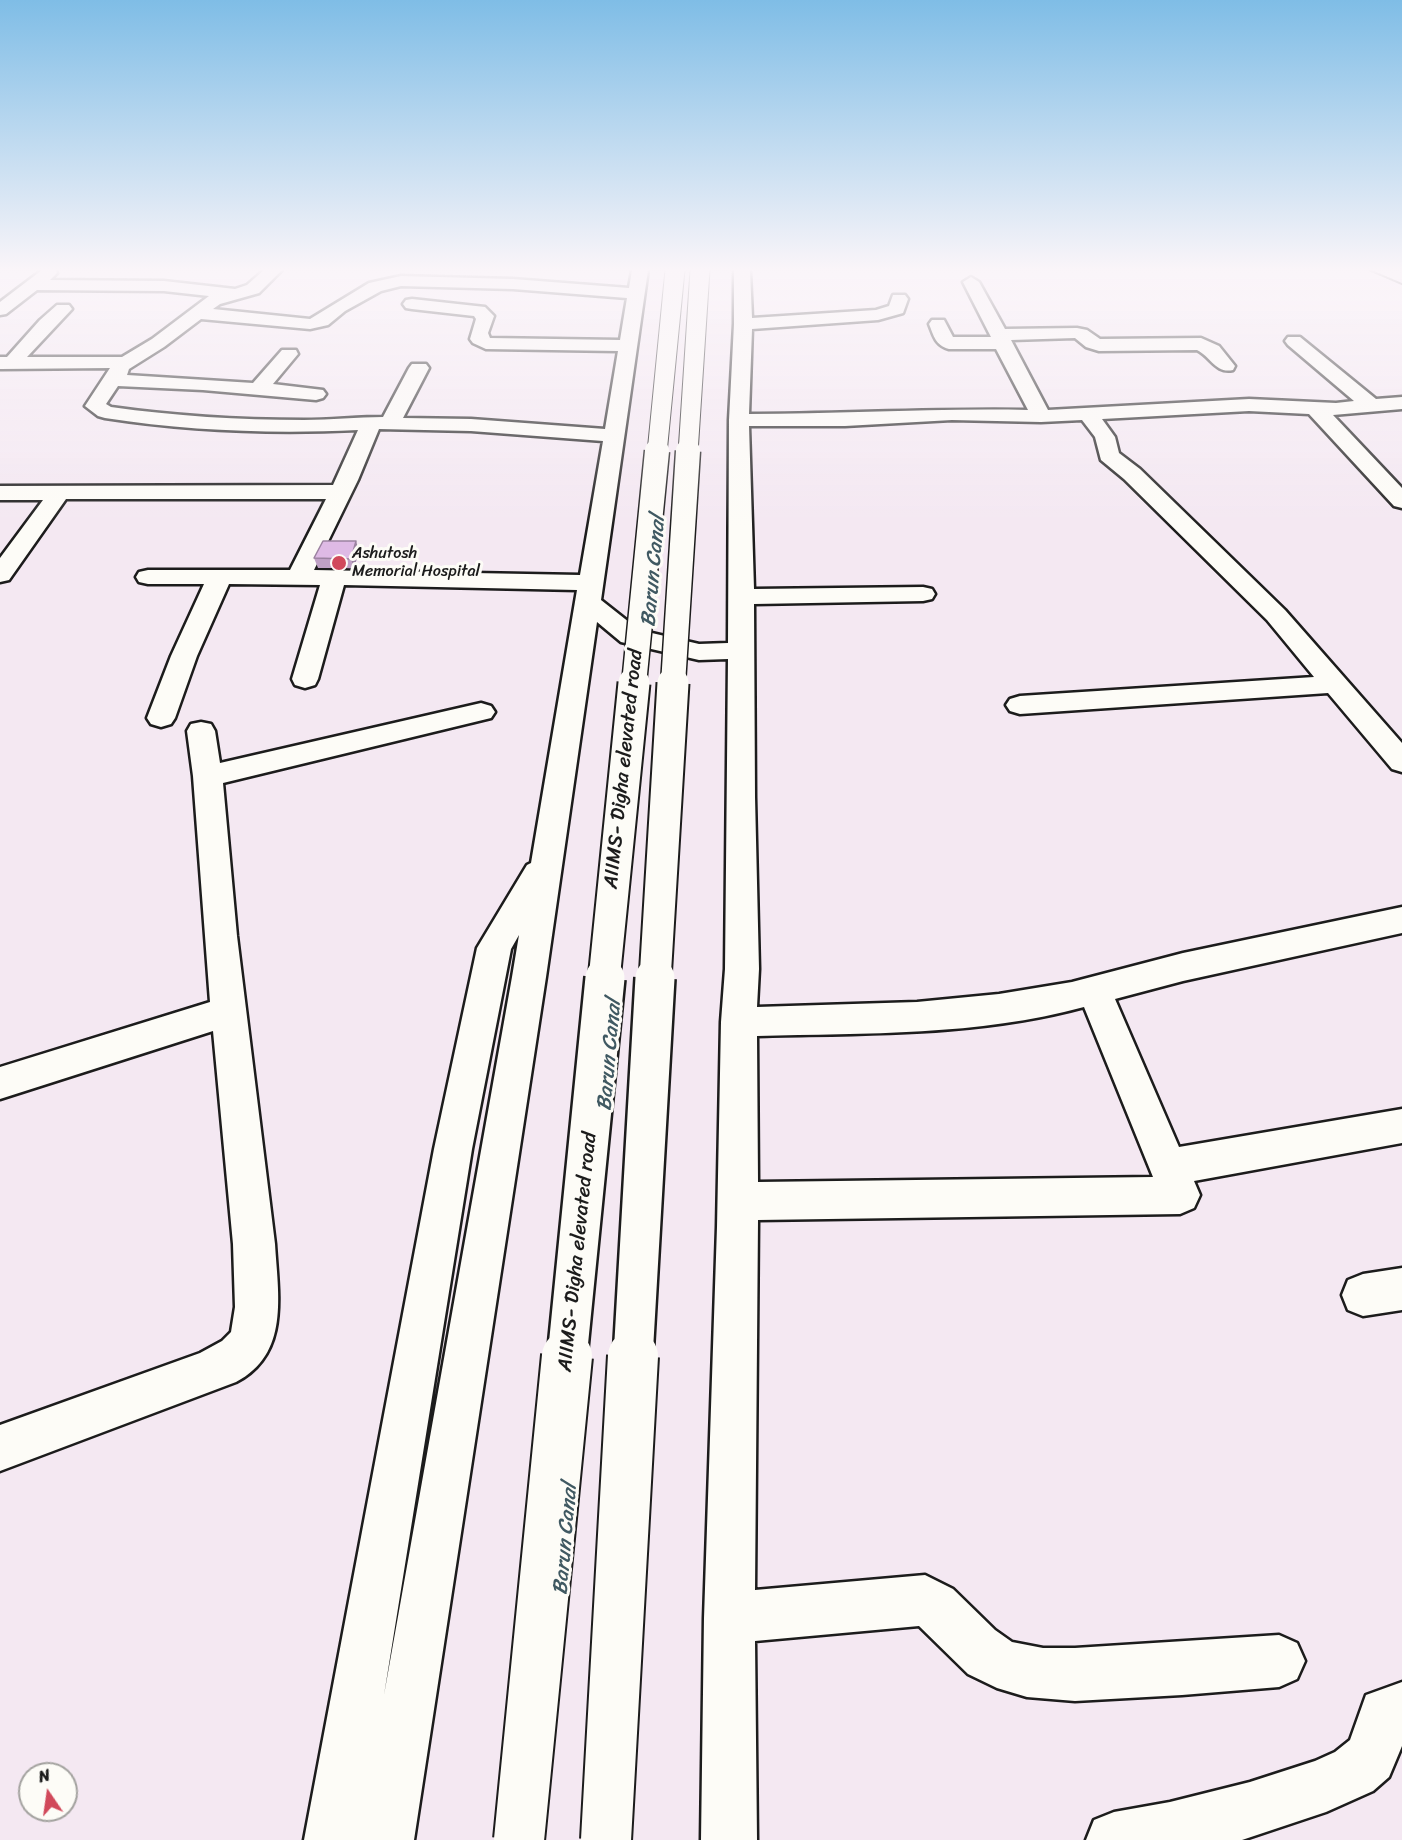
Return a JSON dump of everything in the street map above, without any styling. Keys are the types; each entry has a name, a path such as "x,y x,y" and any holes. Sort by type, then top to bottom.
{"main road":[{"path":"140,356 117,373 95,406 105,412 173,421 295,426 381,423 482,426 614,436"},
{"path":"258,389 287,356"},
{"path":"386,1840 529,977 626,356"},
{"name":"AIIMS- Digha elevated road","path":"519,1840 666,356"},
{"name":"AIIMS- Digha elevated road","path":"606,1840 658,912 694,356"},
{"path":"729,1840 729,1618 739,1022 742,969 740,797 742,597 739,420 742,356"},
{"path":"1010,356 1041,416"},
{"path":"1217,356 1226,366"},
{"path":"1312,356 1372,406"},
{"path":"6,363 119,362 117,373"},
{"path":"298,577 340,492 381,423 420,368"},
{"path":"117,373 258,389 321,387 295,426"},
{"path":"739,420 836,420 952,414 1041,416 1249,405 1317,409 1402,402"},
{"path":"1317,409 1402,501"},
{"path":"1088,413 1105,437 1109,455 1132,474 1276,615 1365,722 1402,762"},
{"path":"0,493 340,492"},
{"path":"0,575 59,493"},
{"path":"148,577 334,578 591,593 630,636 699,652 742,650"},
{"path":"161,718 184,656 220,577"},
{"path":"305,679 334,578"},
{"path":"742,597 923,594"},
{"path":"1020,705 1335,684"},
{"path":"208,776 481,712"},
{"path":"0,1448 209,1372 234,1359 249,1343 255,1321 254,1256 214,867 208,776 201,731"},
{"path":"332,1840 453,1149 494,948 548,857"},
{"path":"739,1022 917,1017 999,1009 1094,990 1215,960 1402,920"},
{"path":"737,1201 1180,1195 1094,990"},
{"path":"0,1083 229,1011"},
{"path":"1169,1167 1402,1125"},
{"path":"729,1618 925,1600 943,1612 979,1651 1012,1668 1041,1674 1193,1669 1278,1661"},
{"path":"1113,1840 1146,1836 1248,1810 1291,1798 1327,1784 1355,1771 1371,1757 1378,1728 1385,1714 1402,1708"}],"building":[{"path":"323,541 356,541 351,559 314,558"}],"place":[{"name":"Ashutosh Memorial Hospital","path":"339,563"}],"water label":[{"name":"Barun Canal","path":"654,571"},
{"name":"Barun Canal","path":"610,1055"},
{"name":"Barun Canal","path":"566,1539"}]}
